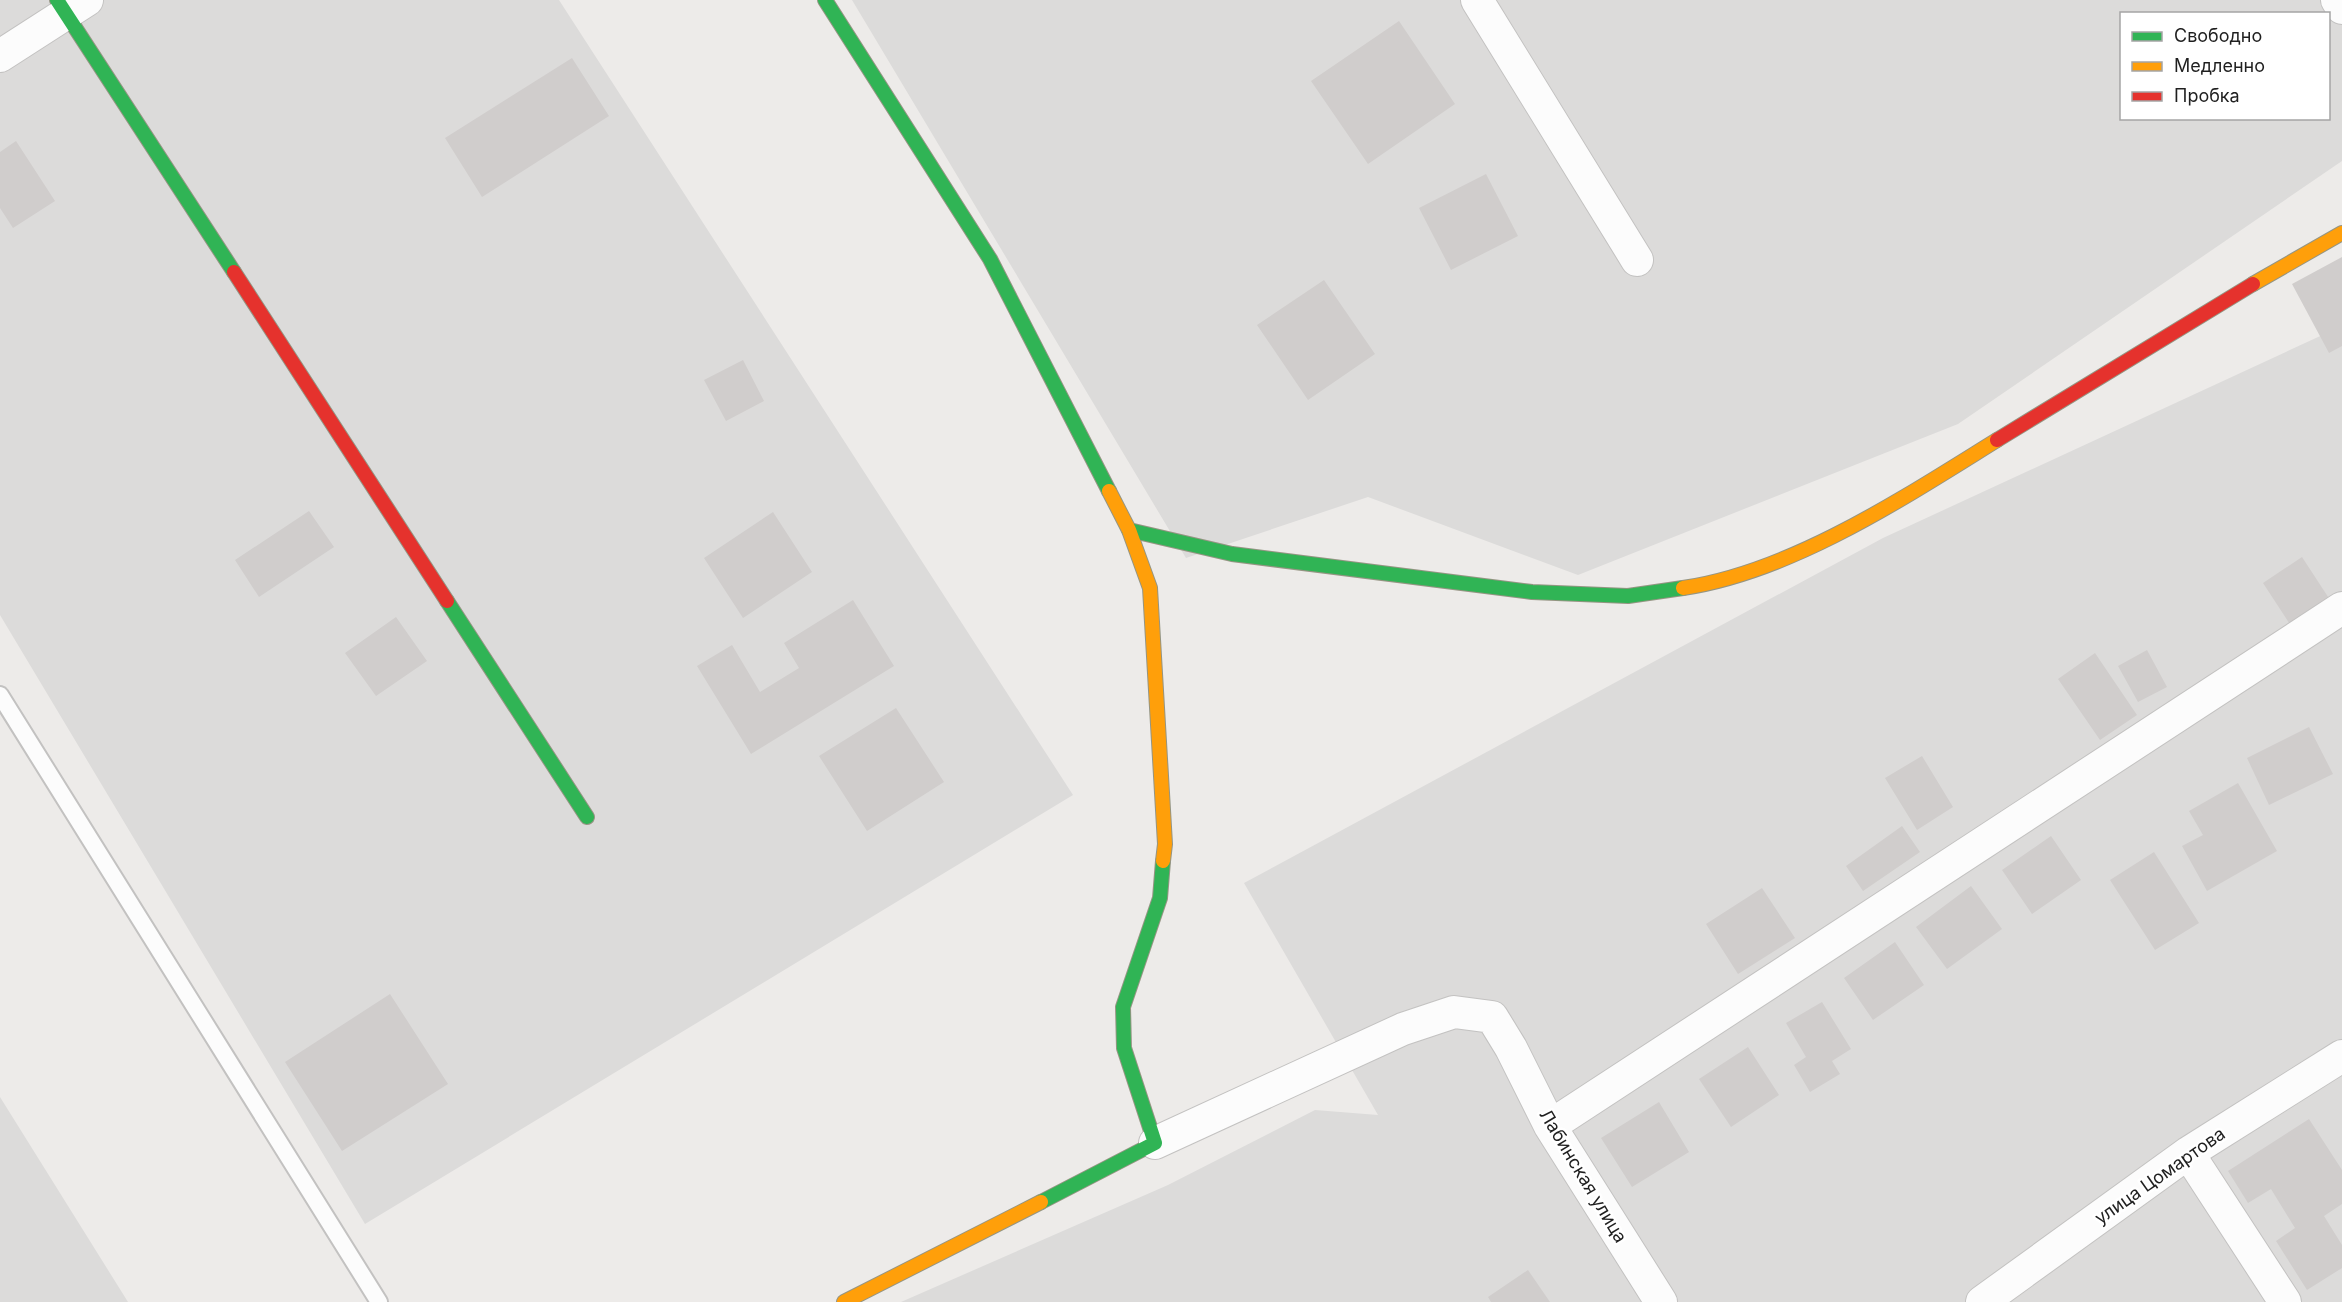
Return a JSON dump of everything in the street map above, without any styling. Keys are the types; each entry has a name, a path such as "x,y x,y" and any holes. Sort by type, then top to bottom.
{"street":[{"path":"825,0 990,259 1129,530 1150,588 1165,844 1160,898 1123,1007 1124,1048 1155,1143 844,1302"},
{"path":"1477,0 1637,260"},
{"path":"2337,0 2342,8"},
{"path":"0,56 70,5 587,817"},
{"path":"1129,530 1232,554 1532,592 1628,596 1703,585 1791,556 1908,495 2247,287 2342,233"},
{"path":"1550,1126 2342,608"},
{"name":"Лабинская улица","path":"1155,1143 1403,1029 1454,1012 1492,1017 1511,1048 1550,1126 1661,1302"},
{"name":"улица Цомартова","path":"1982,1302 2187,1153 2342,1056"},
{"path":"2187,1153 2285,1302"}],"lane":[{"path":"0,695 379,1302"}],"shaded area":[{"path":"0,0 559,0 1073,795 365,1224 0,615"},
{"path":"852,0 2342,0 2342,161 1958,424 1578,575 1368,497 1186,558"},
{"path":"2342,326 2342,1302 901,1302 1168,1185 1315,1110 1378,1115 1244,883 1883,538"},
{"path":"0,1097 128,1302 0,1302"}],"building":[{"path":"1399,21 1455,104 1368,164 1311,81"},
{"path":"572,58 609,116 482,197 445,138"},
{"path":"16,141 55,201 13,228 0,208 0,152"},
{"path":"1486,174 1518,236 1451,270 1419,208"},
{"path":"2342,257 2342,346 2329,353 2292,284"},
{"path":"1324,280 1375,354 1308,400 1257,325"},
{"path":"743,360 764,401 726,421 704,380"},
{"path":"309,511 334,547 259,597 235,560"},
{"path":"773,512 812,572 743,618 704,558"},
{"path":"2302,557 2334,606 2295,632 2263,583"},
{"path":"853,600 894,666 751,754 697,666 732,645 760,692 799,668 784,643"},
{"path":"396,617 427,661 376,696 345,653"},
{"path":"2147,650 2167,687 2138,702 2118,666"},
{"path":"2095,653 2137,715 2100,740 2058,679"},
{"path":"896,708 944,782 867,831 819,756"},
{"path":"2309,727 2333,774 2269,805 2247,758"},
{"path":"1922,756 1953,807 1917,830 1885,778"},
{"path":"2238,783 2277,851 2207,891 2182,846 2203,835 2189,811"},
{"path":"1902,826 1920,852 1863,891 1846,866"},
{"path":"2051,836 2081,880 2032,914 2002,870"},
{"path":"2154,852 2199,923 2155,950 2110,880"},
{"path":"1971,886 2002,929 1947,969 1916,927"},
{"path":"1762,888 1795,938 1738,974 1706,924"},
{"path":"1895,942 1924,985 1873,1020 1844,978"},
{"path":"390,994 448,1084 342,1151 285,1062"},
{"path":"1822,1002 1851,1049 1832,1061 1840,1074 1810,1092 1794,1065 1806,1057 1786,1023"},
{"path":"1748,1047 1779,1095 1731,1127 1699,1079"},
{"path":"1659,1102 1689,1152 1632,1187 1601,1138"},
{"path":"2309,1119 2342,1170 2342,1204 2324,1216 2342,1245 2342,1268 2307,1290 2276,1241 2295,1228 2271,1189 2248,1203 2228,1171"},
{"path":"1528,1270 1550,1302 1491,1302 1488,1297"}],"traffic: fast":[{"path":"57,0 234,272"},
{"path":"825,0 990,259 1109,491"},
{"path":"1129,530 1232,554 1532,592 1628,596 1683,588"},
{"path":"447,601 587,817"},
{"path":"1041,1202 1155,1143 1124,1048 1123,1007 1160,898 1163,861"}],"traffic: slow":[{"path":"2253,284 2342,233"},
{"path":"1683,588 1724,579 1765,566 1806,549 1886,508 1997,440"},
{"path":"1109,491 1129,530 1150,588 1165,844 1163,861"},
{"path":"844,1302 1041,1202"}],"traffic: jam":[{"path":"234,272 447,601"},
{"path":"1997,440 2253,284"}]}
